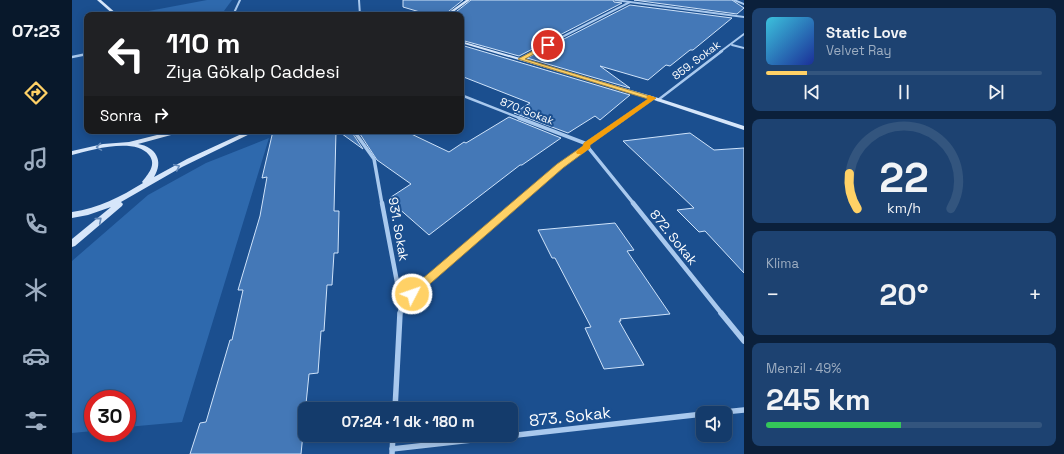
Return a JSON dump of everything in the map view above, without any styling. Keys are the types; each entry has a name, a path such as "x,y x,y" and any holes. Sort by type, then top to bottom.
{"main road":[{"path":"99,0 113,12"},
{"path":"451,12 468,0"},
{"path":"464,43 655,99 744,128"},
{"path":"128,145 169,134"},
{"path":"72,244 127,197 143,186 171,170 247,134"},
{"path":"72,153 109,145 128,145 142,148 152,154 156,163 153,174 143,186"},
{"path":"72,215 104,207 127,197"}],"street":[{"path":"234,12 240,0"},
{"path":"359,0 360,12"},
{"path":"616,0 744,17"},
{"path":"734,0 744,4"},
{"path":"520,59 631,2"},
{"name":"859. Sokak","path":"401,303 560,166 587,145 732,45 744,34"},
{"path":"732,45 744,48"},
{"path":"72,57 84,55"},
{"name":"870. Sokak","path":"464,96 587,145"},
{"name":"931. Sokak","path":"356,134 374,159 401,303 395,402"},
{"name":"872. Sokak","path":"587,145 744,341"},
{"path":"732,411 744,410"},
{"name":"873. Sokak","path":"392,452 696,415"},
{"path":"392,452 393,442"}],"shaded area":[{"path":"207,0 232,0 223,12 143,12"},
{"path":"269,138 182,422 136,426 136,390 84,390 84,432 72,433 72,261 148,195 206,163"}],"building":[{"path":"403,0 463,0 448,12 420,12 403,7"},
{"path":"471,0 613,0 614,2 622,3 519,56 464,41 464,12 456,12"},
{"path":"634,0 732,0 744,8 737,14"},
{"path":"630,5 732,18 693,50 690,50 670,66 666,65 648,80 600,66 630,88 527,58"},
{"path":"464,46 630,95 600,120 595,116 568,133 514,113 530,103 464,77"},
{"path":"509,117 561,138 520,165 429,235 388,199 411,184 377,160 360,134 411,134 449,152 464,142 466,143"},
{"path":"690,133 714,150 744,148 744,273 705,231 699,232 677,210 694,208 623,141"},
{"path":"272,134 336,134 334,211 339,211 338,253 334,253 332,285 327,285 324,331 321,331 318,373 309,374 306,402 298,402 298,442 302,442 301,454 190,454 200,423 206,422 230,340 232,340 243,290 238,290 260,216 267,177 262,178"},
{"path":"342,134 353,134 363,149"},
{"path":"615,223 634,250 627,251 670,314 620,319 621,321 619,321 644,365 604,369 585,328 591,327 555,258 552,258 538,230"}],"slow traffic":[{"path":"579,152 587,146 587,144 653,98 649,97"}],"route":[{"path":"412,294 560,166 587,146 587,144 653,98 520,59 548,45"}]}
